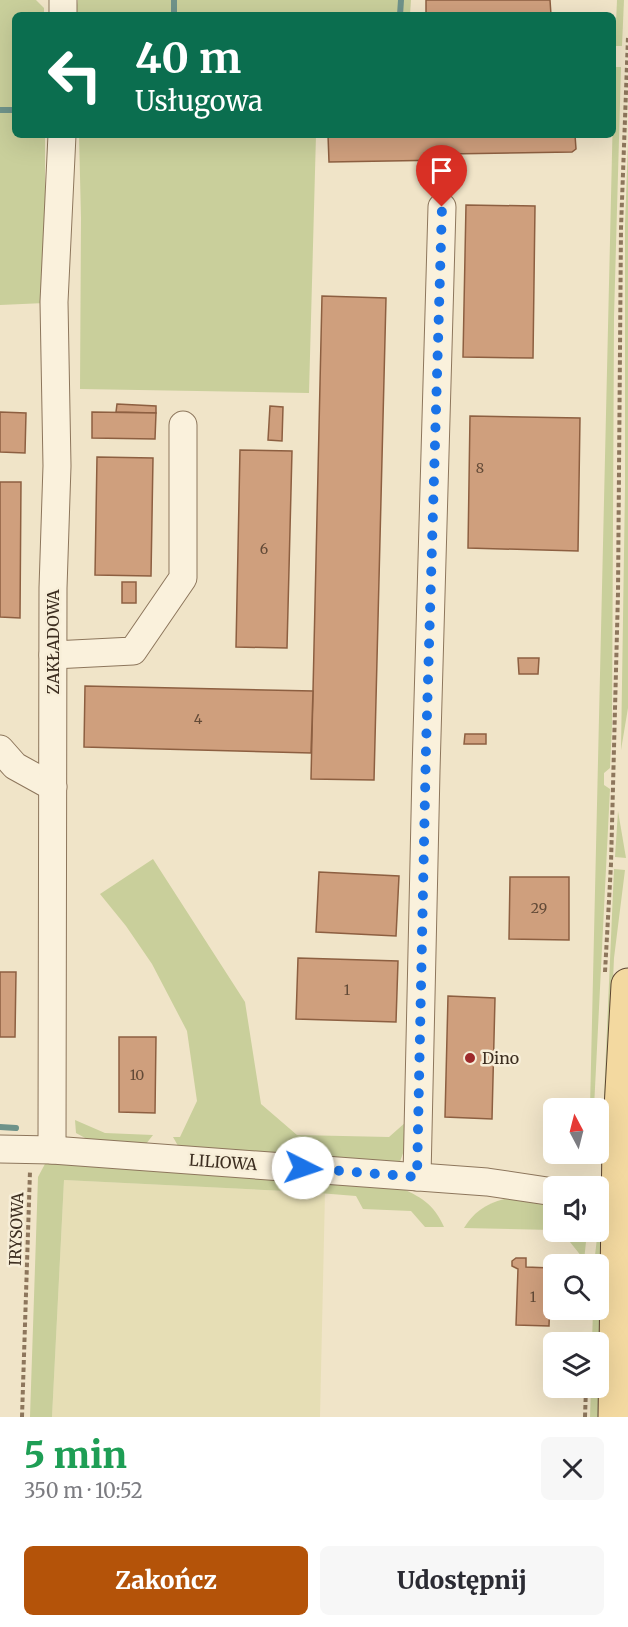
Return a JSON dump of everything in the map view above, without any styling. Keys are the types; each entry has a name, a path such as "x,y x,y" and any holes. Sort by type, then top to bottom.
{"main road":[{"path":"615,1417 619,1256 615,1203 626,1077 616,979"}],"street":[{"name":"ZAKŁADOWA","path":"42,1149 51,1074 53,588 57,466 54,302 62,138"},
{"path":"417,1177 426,748 442,207"},
{"path":"53,655 133,651 183,578 183,425"},
{"path":"0,749 15,766 53,787"},
{"name":"LILIOWA","path":"0,1149 42,1149 487,1182 543,1190"}],"path":[{"path":"616,979 611,864 618,594 621,228 628,37"},
{"name":"IRYSOWA","path":"22,1417 42,1149"},
{"path":"585,1417 586,1398"}],"shaded area":[{"path":"64,1180 325,1193 320,1417 52,1417"}],"green space":[{"path":"0,0 36,0 44,8 44,12 12,12 12,138 45,138 45,303 0,305"},
{"path":"78,0 411,0 410,12 76,12"},
{"path":"617,0 624,0 622,46 616,46"},
{"path":"616,67 621,67 614,317 612,726 610,768 604,773 604,785 610,789 595,1098 590,1098 612,138 616,138"},
{"path":"79,138 316,138 309,393 80,389"},
{"path":"628,143 628,708 621,750 625,488 625,224"},
{"path":"618,811 626,858 615,857"},
{"path":"153,859 245,1002 261,1104 297,1135 389,1137 406,1122 406,1145 398,1167 181,1151 173,1137 180,1137 197,1101 187,1031 152,964 100,894"},
{"path":"614,869 625,870 614,958 608,1098 604,1098"},
{"path":"75,1120 105,1133 153,1135 142,1149 98,1145 76,1133"},
{"path":"46,1162 398,1187 431,1207 444,1227 425,1227 411,1211 363,1209 356,1196 64,1180 52,1417 30,1417 38,1177"},
{"path":"508,1198 543,1200 543,1230 464,1228 473,1216 494,1202"},
{"path":"570,1242 586,1242 585,1254 580,1254"},
{"path":"597,1242 603,1242 603,1254 595,1254"},
{"path":"593,1320 601,1320 600,1332 592,1332"},
{"path":"591,1398 598,1398 598,1417 590,1417"}],"building":[{"path":"426,0 550,0 551,12 426,12"},
{"path":"328,138 575,138 576,149 572,152 447,154 447,160 329,162"},
{"path":"466,205 535,206 533,358 463,357"},
{"path":"322,296 386,298 374,780 311,779"},
{"path":"117,404 156,406 156,413 116,412"},
{"path":"270,406 283,407 282,441 268,440"},
{"path":"0,412 26,413 25,453 0,452"},
{"path":"92,412 156,413 155,439 92,438"},
{"path":"470,416 580,418 578,551 468,548"},
{"path":"240,450 292,451 287,648 236,647"},
{"path":"97,457 153,458 151,576 95,575"},
{"path":"0,482 21,482 20,618 0,617"},
{"path":"122,582 136,582 136,603 122,603"},
{"path":"518,658 539,658 538,674 519,674"},
{"path":"85,686 313,691 311,753 84,747"},
{"path":"465,734 486,734 486,744 464,744"},
{"path":"319,872 399,876 396,936 316,932"},
{"path":"510,877 569,877 569,940 509,939"},
{"path":"298,958 398,961 396,1022 296,1019"},
{"path":"0,972 16,972 15,1037 0,1037"},
{"name":"Dino","path":"448,996 495,998 492,1119 445,1117"},
{"path":"119,1037 156,1037 155,1113 119,1112"},
{"path":"516,1258 526,1258 526,1267 543,1268 543,1320 549,1320 549,1326 516,1325 518,1269 512,1266 512,1261"}],"waterway":[{"path":"174,0 174,12"},
{"path":"400,12 401,0"},
{"path":"0,110 12,110"},
{"path":"0,1127 16,1128"}],"place":[{"name":"Dino","path":"470,1058"}],"route":[{"path":"303,1168 417,1177 426,748 442,207"}]}
